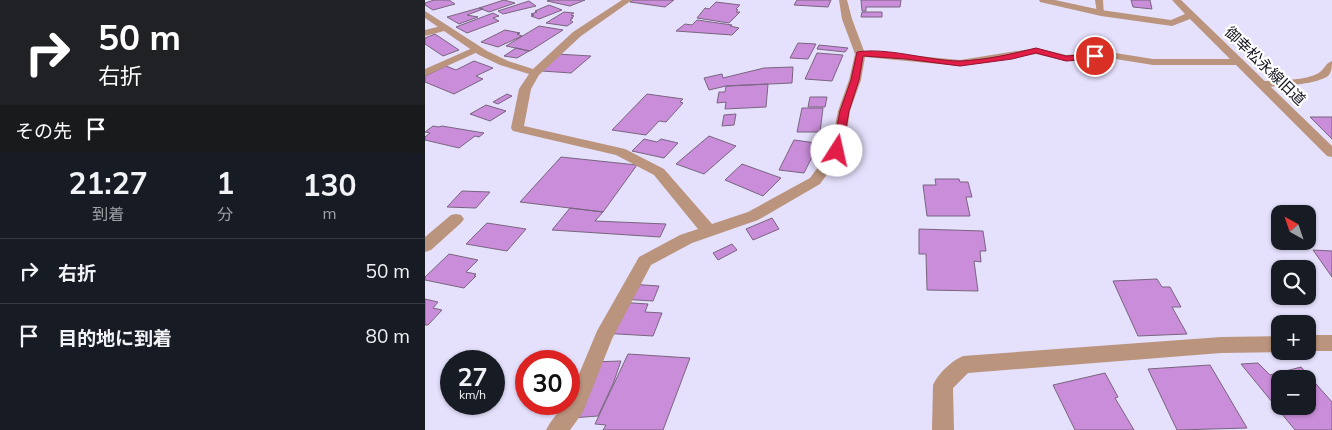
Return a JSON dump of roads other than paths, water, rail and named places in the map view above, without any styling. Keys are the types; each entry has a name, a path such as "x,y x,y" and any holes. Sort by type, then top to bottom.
{"street":[{"path":"628,0 577,34 535,73 525,89 517,128 620,152 659,172 709,231"},
{"path":"557,430 576,405 604,336 645,261 686,239 753,216 815,181 837,151 844,111 855,80 860,54 847,19 843,0"},
{"path":"1043,0 1101,13 1172,23 1191,15"},
{"name":"御幸松永線旧道","path":"1177,0 1332,153"},
{"path":"425,14 477,49 504,63 535,73"},
{"path":"860,54 906,56 960,63 1036,51 1066,58 1109,55 1153,62 1240,62"},
{"path":"425,246 456,219"},
{"path":"1316,343 1332,343"},
{"path":"943,430 943,385 963,365 1221,345 1271,344"}],"lane":[{"path":"1099,0 1101,13"},
{"path":"425,33 445,28"},
{"path":"425,73 477,49"},
{"path":"1264,84 1309,79 1324,74 1332,64"}]}
